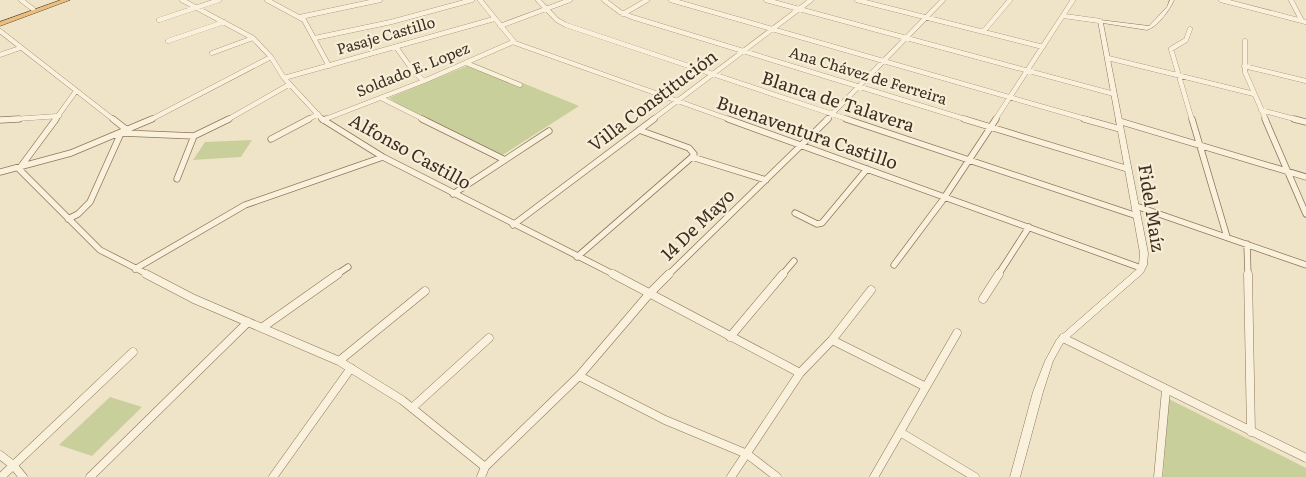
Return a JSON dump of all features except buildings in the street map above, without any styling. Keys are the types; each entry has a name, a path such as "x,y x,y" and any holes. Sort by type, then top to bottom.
{"highway":[{"path":"0,22 59,0"},
{"path":"0,22 67,0"}],"street":[{"path":"21,0 33,9"},
{"name":"Alfonso Castillo","path":"182,0 253,38 270,57 284,78 323,120 382,157 650,293 800,373"},
{"path":"159,20 219,0"},
{"path":"267,0 300,17 315,38 329,66"},
{"path":"300,17 380,0"},
{"path":"315,38 472,0"},
{"path":"480,0 512,42"},
{"name":"Blanca de Talavera","path":"538,0 546,10 566,24 1137,216"},
{"path":"500,26 570,0"},
{"name":"Ana Chávez de Ferreira","path":"604,0 623,14 1128,169"},
{"path":"623,14 647,0"},
{"path":"671,0 1120,129"},
{"path":"766,0 1114,94"},
{"name":"Villa Constitución","path":"513,225 811,0"},
{"path":"857,0 1043,47"},
{"path":"873,4 877,0"},
{"name":"14 De Mayo","path":"480,477 485,467 579,376 650,293 801,146 943,0"},
{"path":"983,32 1010,0"},
{"path":"894,265 945,196 1073,0"},
{"path":"1064,16 1147,28 1151,27 1169,7 1172,0"},
{"path":"1221,0 1304,22"},
{"path":"1291,0 1304,22"},
{"name":"Pasaje Castillo","path":"284,78 494,19"},
{"name":"Fidel Maíz","path":"1016,477 1038,392 1049,361 1063,338 1141,268 1144,253 1100,21"},
{"path":"168,41 224,22"},
{"path":"1190,29 1186,40 1171,48 1227,237"},
{"path":"0,31 128,130"},
{"path":"212,53 253,38"},
{"name":"Soldado E. Lopez","path":"323,120 424,81 512,42"},
{"name":"Buenaventura Castillo","path":"512,42 1141,268"},
{"path":"1246,42 1244,66 1254,94 1306,214"},
{"path":"396,47 414,72 424,81"},
{"path":"0,55 20,48"},
{"path":"0,172 19,169 121,133 270,57"},
{"path":"1108,58 1254,94"},
{"path":"466,63 520,85"},
{"path":"1244,66 1306,81"},
{"path":"121,133 194,136 222,123 290,84"},
{"path":"19,169 76,91"},
{"path":"381,98 505,160"},
{"path":"1261,110 1306,122"},
{"path":"271,139 318,114"},
{"path":"0,120 59,116"},
{"path":"1119,121 1306,177"},
{"path":"577,257 694,154 689,148 639,130"},
{"path":"453,194 549,131"},
{"path":"68,219 78,214 90,202 121,133"},
{"path":"177,180 194,136"},
{"path":"135,269 245,205 382,157"},
{"path":"692,157 766,180"},
{"path":"19,169 100,250 194,299 248,322 263,326 339,361 412,408 485,467"},
{"path":"795,213 820,224 868,169"},
{"path":"1136,206 1306,265"},
{"path":"983,299 1029,227"},
{"path":"1247,244 1251,432"},
{"path":"730,336 794,261"},
{"path":"263,326 348,266"},
{"path":"731,477 800,373 832,340 870,290"},
{"path":"339,361 426,291"},
{"path":"90,477 248,322"},
{"path":"874,477 957,333"},
{"path":"412,408 489,338"},
{"path":"1063,338 1306,458"},
{"path":"832,340 926,387"},
{"path":"1,477 133,352"},
{"path":"273,477 351,368"},
{"path":"579,376 665,420 747,454 777,477"},
{"path":"1158,477 1166,390"},
{"path":"900,432 975,477"},
{"path":"0,455 13,465 23,477"}],"green space":[{"path":"474,63 579,106 501,156 404,108 389,98"},
{"path":"252,140 241,157 193,160 205,142"},
{"path":"110,397 142,407 92,456 59,445"},
{"path":"1169,399 1306,468 1306,477 1163,477"}]}
